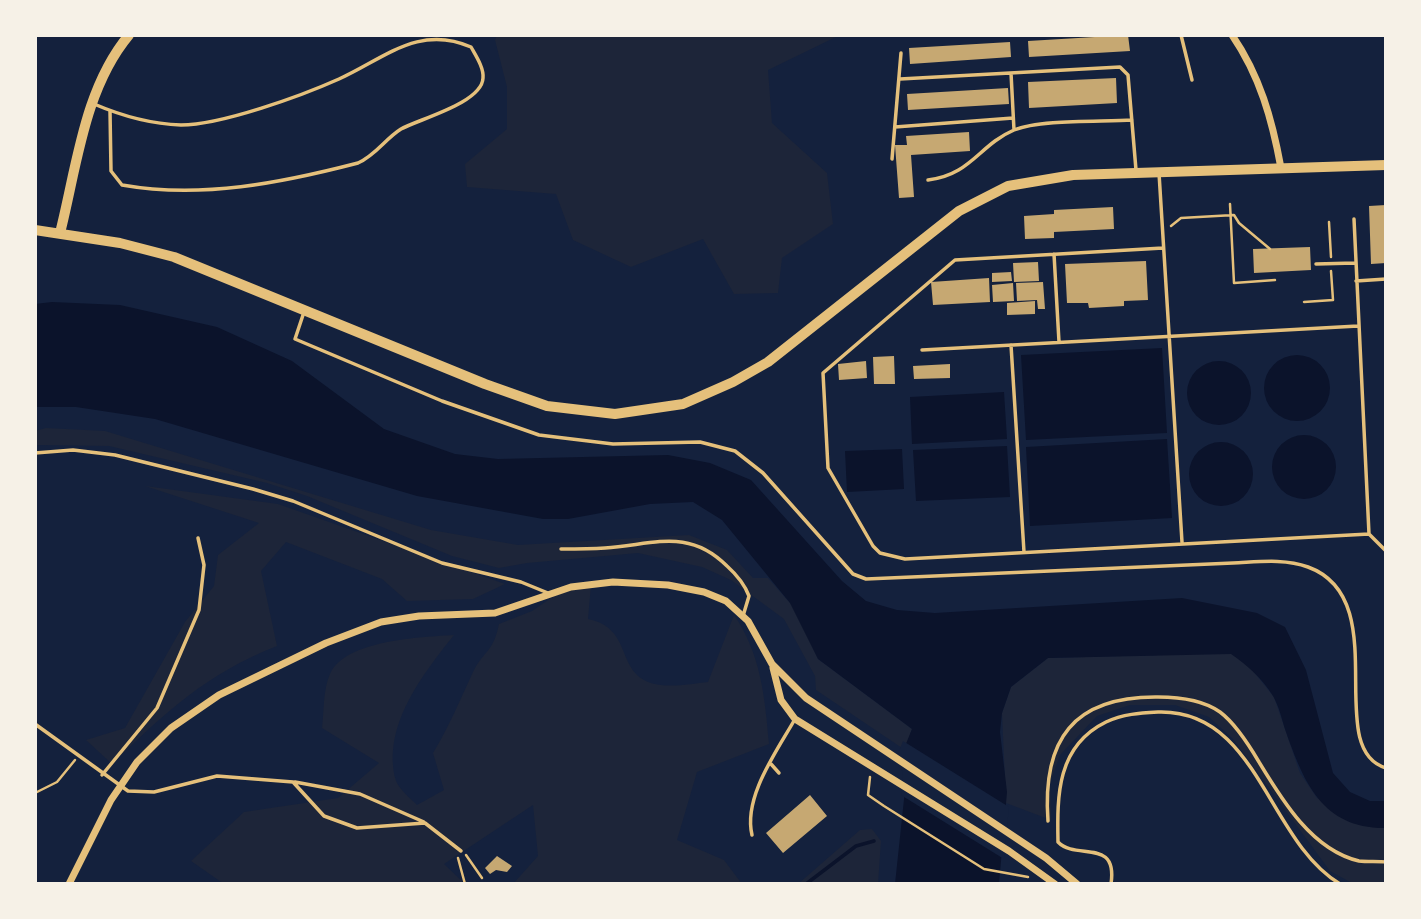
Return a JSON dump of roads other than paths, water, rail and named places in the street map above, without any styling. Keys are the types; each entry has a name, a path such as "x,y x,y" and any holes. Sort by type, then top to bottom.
{"main road":[{"path":"60,233 92,103 111,56 129,35"},
{"path":"35,230 174,257 485,384 547,405 615,414 654,410 710,394 768,362 934,230 983,197 1007,186 1037,179 1136,172 1386,165"}],"street":[{"path":"1232,35 1247,57 1261,87 1281,168"},
{"path":"69,884 119,788 151,746 201,706 326,643 390,620 495,613 550,594 593,584 649,582 711,594 743,616 772,664 806,698 1016,839 1077,884"},
{"path":"772,664 781,700 795,719 1009,851 1055,884"}],"lane":[{"path":"1181,35 1192,80"},
{"path":"92,103 137,120 183,125 220,118 338,79 426,38 451,38 471,47 483,75 483,82 467,99 399,131 374,156 358,163 248,186 187,192 121,185 111,171 110,111"},
{"path":"892,159 901,52"},
{"path":"900,79 1120,68 1128,75 1136,172"},
{"path":"1011,73 1014,130"},
{"path":"895,127 1013,118"},
{"path":"928,180 956,173 1014,130 1038,125 1132,120"},
{"path":"1159,171 1182,542"},
{"path":"1354,219 1369,534 1386,551"},
{"path":"1163,248 956,260 823,373 828,468 866,535 880,553 905,559 1369,534"},
{"path":"1054,254 1059,342"},
{"path":"1316,264 1355,263"},
{"path":"1356,281 1386,279"},
{"path":"305,310 295,338 499,422 539,435 587,443 700,442 735,451 763,473 853,574 866,579 1233,563 1294,563 1310,567 1323,574 1347,601 1354,629 1360,741 1375,763 1386,768"},
{"path":"922,350 1358,326"},
{"path":"1011,345 1024,552"},
{"path":"35,453 73,450 115,456 253,488 293,501 442,564 521,582 550,594"},
{"path":"102,775 157,708 199,610 204,565 198,538"},
{"path":"561,549 605,548 675,540 696,545 715,554 740,579 749,596 743,616"},
{"path":"1048,821 1045,787 1053,751 1085,713 1126,697 1176,697 1219,711 1246,740 1286,806 1323,841 1359,861 1386,862"},
{"path":"1111,884 1112,869 1108,860 1097,852 1066,847 1058,842 1058,788 1063,770 1078,744 1091,731 1118,717 1145,713 1180,713 1203,720 1229,740 1309,856 1339,884"},
{"path":"752,835 750,815 755,796 795,719"},
{"path":"35,724 119,788 154,792 217,776 293,782 360,794 425,823 461,851"},
{"path":"771,764 779,773"},
{"path":"293,782 324,816 347,825 357,828 425,823"}],"waterway":[{"path":"806,884 856,846 874,841"}]}
